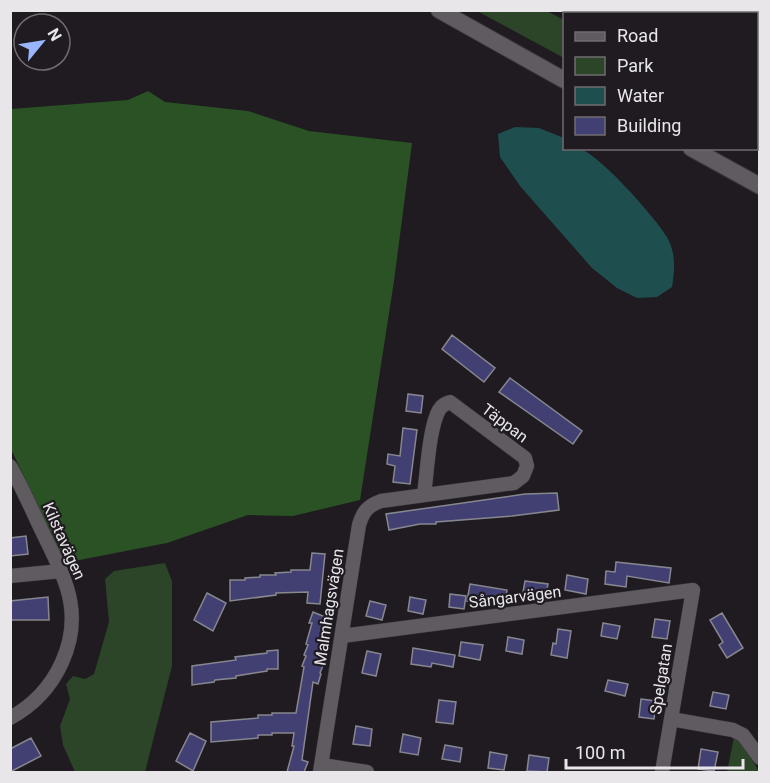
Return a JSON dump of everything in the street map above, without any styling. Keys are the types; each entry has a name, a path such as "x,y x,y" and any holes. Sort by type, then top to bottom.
{"street":[{"path":"439,10 563,79"},
{"path":"703,151 759,186"},
{"name":"Täppan","path":"450,402 525,458 527,466 523,476 514,483 424,495 434,427 443,404 450,402"},
{"name":"Kilstavägen","path":"10,466 61,571 71,607 68,648 60,667 49,687 36,701 10,718"},
{"name":"Malmhagsvägen","path":"321,769 359,525 363,513 370,504 424,495"},
{"path":"10,576 61,571"},
{"name":"Sångarvägen","path":"342,636 693,590"},
{"name":"Spelgatan","path":"662,772 693,590"},
{"path":"671,719 733,730 743,735 759,758"},
{"path":"321,769 367,772"}],"green space":[{"path":"642,10 759,11 759,36 758,38 758,12 641,12"},
{"path":"477,11 547,11 563,19 563,57"},
{"path":"148,91 165,102 248,111 309,131 412,143 394,281 360,500 293,516 248,515 167,543 64,563 11,449 11,109 128,100"},
{"path":"165,563 172,581 172,666 145,772 75,772 63,745 60,726 70,699 66,684 73,676 85,679 94,674 109,622 105,579 114,571"},
{"path":"734,737 744,744 759,772 727,772"}],"water":[{"path":"515,127 539,128 563,138 563,150 583,150 604,165 641,203 667,237 674,262 672,287 657,297 637,298 617,288 592,268 520,186 500,157 498,134"}],"building":[{"path":"452,335 495,368 484,382 442,349"},
{"path":"510,378 582,431 573,444 499,392"},
{"path":"408,394 423,396 421,413 406,411"},
{"path":"403,428 417,430 410,484 393,482 395,466 387,464 388,454 400,456"},
{"path":"557,493 559,510 512,516 436,522 436,524 420,524 389,530 386,514 525,494"},
{"path":"26,536 28,554 10,556 10,538"},
{"path":"312,553 325,554 320,604 307,603 308,592 276,593 276,595 230,601 230,580 276,575 275,573 291,572 291,570 310,570"},
{"path":"616,562 671,568 669,583 627,576 626,587 605,584 606,571 615,572"},
{"path":"567,575 588,579 586,594 565,590"},
{"path":"525,581 548,584 545,600 522,597"},
{"path":"470,584 507,590 505,606 467,601"},
{"path":"207,593 226,603 213,631 194,620"},
{"path":"450,594 466,596 464,609 449,607"},
{"path":"48,597 49,620 10,620 10,601"},
{"path":"410,597 426,600 423,614 408,611"},
{"path":"370,601 386,605 382,620 366,616"},
{"path":"313,612 330,619 326,630 329,630 323,651 325,652 321,662 324,663 318,684 313,682 302,760 308,762 304,772 287,772 294,746 292,746 294,733 272,733 272,735 258,735 258,738 211,742 211,722 258,718 258,715 272,715 272,713 296,713 304,667 302,666 312,623 309,623"},
{"path":"722,613 743,648 727,658 719,645 723,642 710,620"},
{"path":"655,619 670,621 667,639 652,637"},
{"path":"603,623 620,626 617,639 601,636"},
{"path":"558,629 571,631 567,658 551,655 553,643 556,644"},
{"path":"508,637 524,640 522,654 506,651"},
{"path":"461,642 483,645 480,660 459,656"},
{"path":"413,648 455,655 453,667 432,663 431,667 411,664"},
{"path":"278,650 278,669 267,669 267,671 236,676 236,678 192,685 192,666 236,660 235,657"},
{"path":"367,651 381,654 376,676 362,673"},
{"path":"608,680 628,684 625,696 605,691"},
{"path":"713,692 729,695 726,709 710,706"},
{"path":"641,699 656,701 654,719 639,717"},
{"path":"439,700 456,702 453,724 436,722"},
{"path":"356,726 372,729 370,746 353,744"},
{"path":"190,733 206,741 193,771 176,761"},
{"path":"403,734 421,738 418,755 400,752"},
{"path":"31,738 41,756 10,772 10,749"},
{"path":"445,745 462,748 460,762 442,759"},
{"path":"701,749 718,752 714,771 698,769"},
{"path":"490,752 507,755 504,770 488,768"},
{"path":"529,755 549,758 547,772 527,771"}]}
